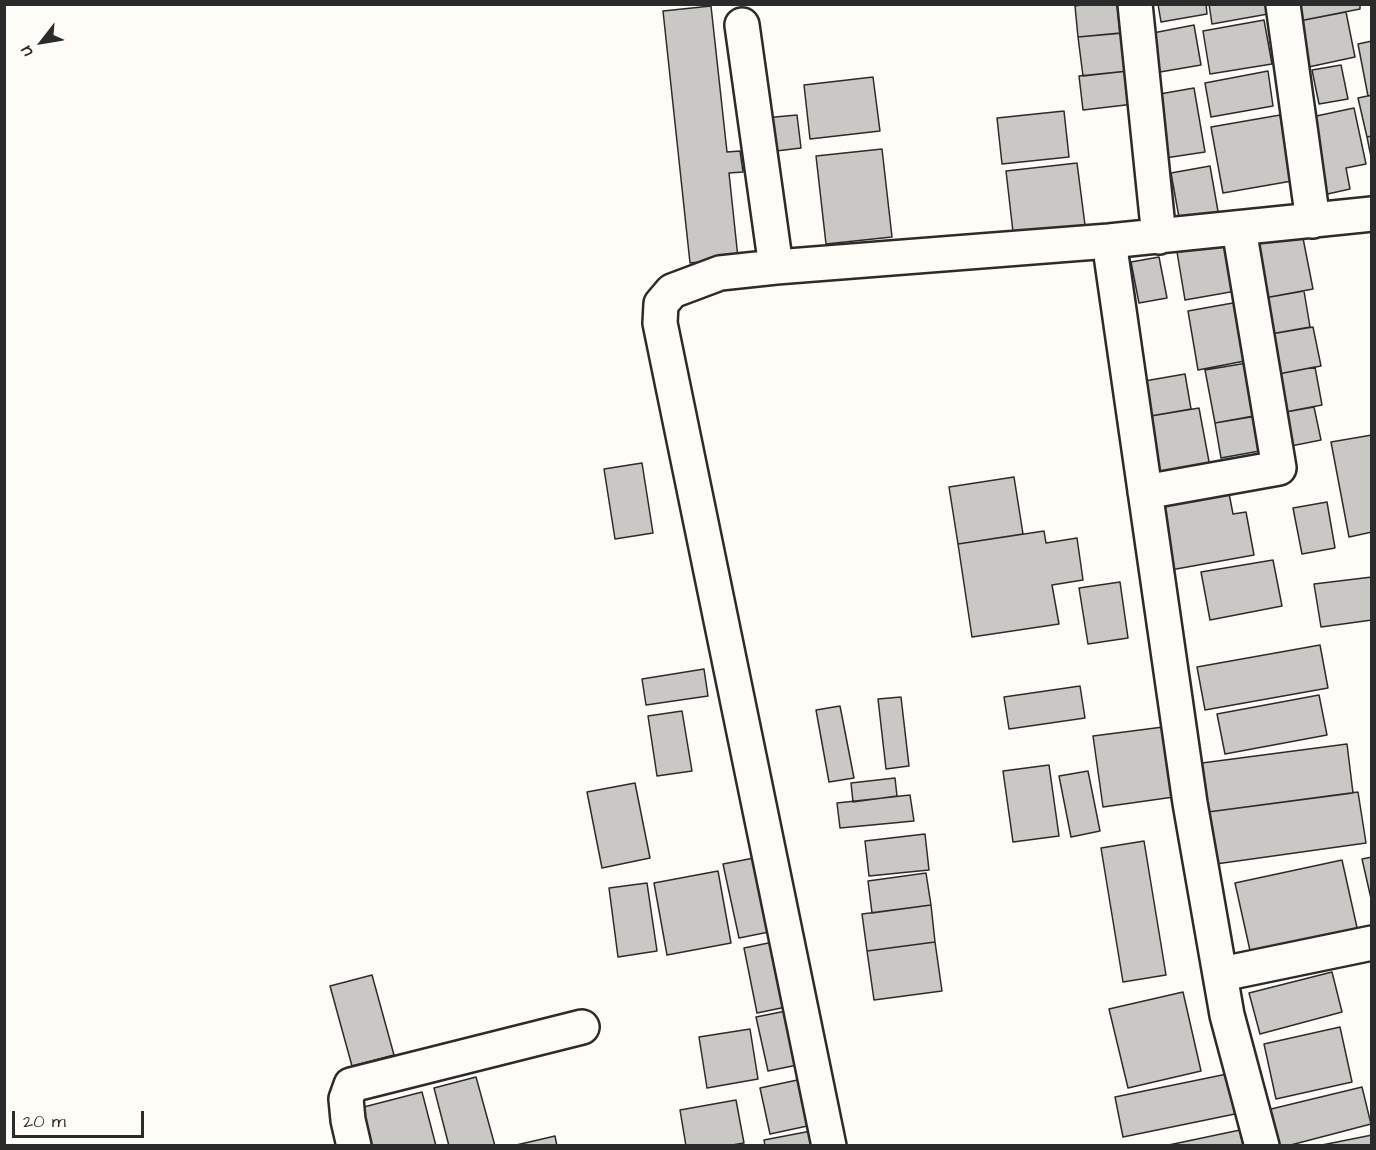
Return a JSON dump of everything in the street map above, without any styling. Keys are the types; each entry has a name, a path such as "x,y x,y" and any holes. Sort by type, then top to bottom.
{"street":[{"path":"1134,4 1159,237"},
{"path":"1283,4 1313,221"},
{"path":"742,25 776,267"},
{"path":"829,1146 660,323 661,304 672,291 720,273 1159,237 1371,214"},
{"path":"1145,492 1279,468 1239,229"},
{"path":"1109,241 1190,803 1229,1021 1262,1146"},
{"path":"1222,974 1371,943"},
{"path":"354,1146 346,1100 351,1085 582,1027"}],"building":[{"path":"1117,4 1120,33 1078,37 1075,6"},
{"path":"1158,4 1206,4 1207,14 1161,22"},
{"path":"1209,4 1267,4 1268,14 1212,24"},
{"path":"1290,4 1360,4 1360,9 1294,22"},
{"path":"711,6 727,152 740,151 743,172 729,173 738,258 690,263 663,11"},
{"path":"1346,12 1355,57 1304,68 1294,22"},
{"path":"1264,20 1272,64 1210,74 1203,31"},
{"path":"1194,25 1201,65 1160,72 1153,33"},
{"path":"1124,33 1128,71 1083,76 1078,37"},
{"path":"1372,41 1372,95 1368,96 1358,44"},
{"path":"1341,65 1348,99 1319,104 1312,70"},
{"path":"1128,71 1134,104 1083,110 1079,76"},
{"path":"1268,71 1273,106 1211,117 1205,83"},
{"path":"873,77 880,131 810,139 804,85"},
{"path":"1194,88 1205,152 1165,158 1154,95"},
{"path":"1372,95 1372,136 1367,137 1358,98"},
{"path":"1354,108 1366,164 1346,168 1350,189 1323,195 1307,118"},
{"path":"1064,111 1069,157 1002,164 997,118"},
{"path":"797,115 801,148 768,152 764,118"},
{"path":"1280,115 1292,181 1223,193 1211,127"},
{"path":"1372,136 1372,162 1367,137"},
{"path":"882,149 892,237 826,244 816,156"},
{"path":"1077,163 1085,225 1013,232 1006,171"},
{"path":"1210,166 1219,217 1180,223 1171,173"},
{"path":"1302,233 1313,289 1259,299 1248,243"},
{"path":"1226,237 1236,291 1185,300 1176,246"},
{"path":"1159,257 1167,298 1139,303 1131,262"},
{"path":"1304,291 1310,327 1265,335 1259,299"},
{"path":"1244,301 1255,359 1198,370 1188,311"},
{"path":"1313,327 1321,366 1273,375 1265,335"},
{"path":"1253,362 1263,415 1215,423 1205,370"},
{"path":"1315,367 1322,405 1280,413 1273,375"},
{"path":"1185,374 1191,409 1139,418 1133,383"},
{"path":"1314,407 1321,440 1286,447 1280,413"},
{"path":"1199,408 1210,467 1150,477 1139,418"},
{"path":"1259,415 1265,450 1221,458 1215,423"},
{"path":"1372,435 1372,532 1349,537 1331,442"},
{"path":"642,463 653,533 615,539 604,469"},
{"path":"1014,477 1023,534 958,544 949,487"},
{"path":"1227,483 1233,514 1246,512 1254,555 1165,571 1151,497"},
{"path":"1327,502 1335,548 1302,554 1293,508"},
{"path":"1044,531 1046,543 1077,538 1083,580 1052,585 1059,624 972,637 958,544"},
{"path":"1273,560 1282,606 1210,620 1201,572"},
{"path":"1372,577 1372,620 1321,627 1314,584"},
{"path":"1120,582 1128,638 1088,644 1079,588"},
{"path":"1320,645 1328,688 1205,710 1197,667"},
{"path":"704,669 708,696 646,705 642,679"},
{"path":"1080,686 1085,718 1009,729 1004,697"},
{"path":"1319,695 1327,735 1225,754 1217,714"},
{"path":"901,697 909,766 886,769 878,699"},
{"path":"840,706 854,778 829,782 816,710"},
{"path":"682,711 692,771 657,776 648,716"},
{"path":"1171,726 1181,796 1103,807 1093,736"},
{"path":"1347,744 1353,793 1208,812 1202,763"},
{"path":"1049,765 1059,836 1013,842 1003,771"},
{"path":"1088,771 1100,831 1071,837 1059,776"},
{"path":"895,778 897,796 853,802 851,783"},
{"path":"635,783 650,858 602,868 587,792"},
{"path":"1358,792 1366,843 1216,864 1208,812"},
{"path":"910,795 914,821 840,828 837,803"},
{"path":"925,834 929,870 869,876 865,841"},
{"path":"1144,841 1166,975 1123,982 1101,848"},
{"path":"759,857 774,931 739,938 723,864"},
{"path":"1372,857 1372,903 1362,859"},
{"path":"1342,860 1358,932 1251,955 1235,883"},
{"path":"718,871 731,943 667,955 654,883"},
{"path":"926,873 931,905 872,913 868,881"},
{"path":"647,883 657,951 618,957 609,888"},
{"path":"931,905 935,942 867,951 862,914"},
{"path":"778,941 791,1006 757,1013 744,948"},
{"path":"935,942 942,991 874,1000 867,951"},
{"path":"1332,972 1342,1012 1260,1034 1249,993"},
{"path":"372,975 394,1055 352,1066 330,986"},
{"path":"1183,992 1201,1071 1128,1088 1109,1009"},
{"path":"796,1009 807,1063 768,1071 756,1017"},
{"path":"1340,1027 1352,1082 1276,1099 1264,1044"},
{"path":"750,1029 758,1079 707,1088 699,1037"},
{"path":"1227,1074 1235,1114 1123,1137 1115,1097"},
{"path":"476,1077 495,1146 449,1146 434,1088"},
{"path":"802,1079 812,1125 770,1134 760,1088"},
{"path":"1362,1087 1371,1124 1287,1146 1276,1146 1267,1110"},
{"path":"422,1092 436,1146 366,1146 356,1109"},
{"path":"736,1100 744,1143 726,1146 686,1146 680,1110"},
{"path":"1240,1130 1243,1146 1164,1146"},
{"path":"811,1131 813,1146 765,1146 764,1140"},
{"path":"1372,1135 1372,1146 1317,1146"},
{"path":"555,1136 557,1146 512,1146"}]}
